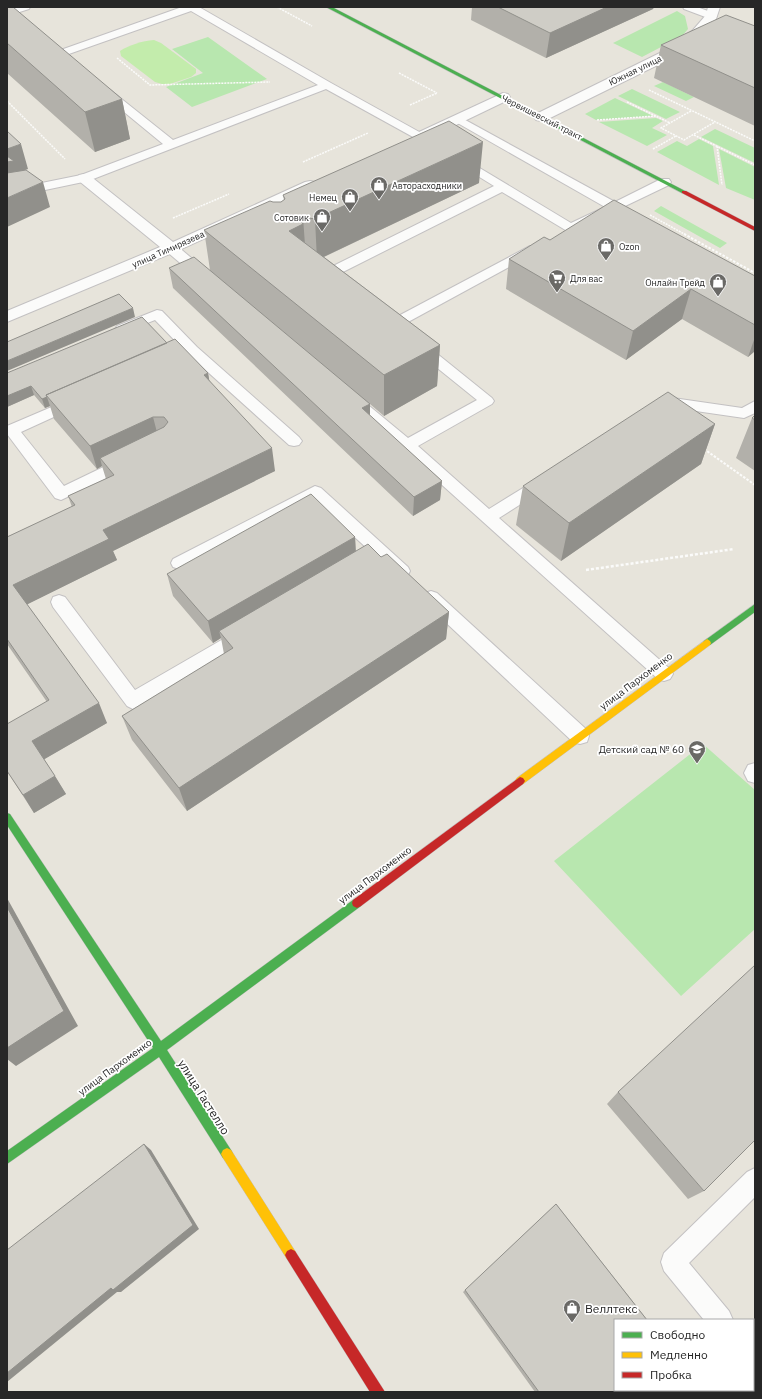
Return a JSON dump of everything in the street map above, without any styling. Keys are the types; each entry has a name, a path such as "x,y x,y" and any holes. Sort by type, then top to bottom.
{"street":[{"name":"Червишевский тракт","path":"328,7 755,228"},
{"name":"Южная улица","path":"541,117 676,50 700,35 713,11"},
{"path":"406,143 503,97"},
{"path":"84,178 171,248"},
{"name":"улица Тимирязева","path":"7,317 171,248 253,218 320,181"},
{"name":"улица Пархоменко","path":"7,1158 160,1049 755,606"},
{"name":"улица Гастелло","path":"7,817 160,1049 378,1392"}],"lane":[{"path":"7,13 25,7"},
{"path":"78,69 59,54 192,7 327,85 421,136 502,188 570,228"},
{"path":"688,7 713,11"},
{"path":"96,84 171,144"},
{"path":"7,194 84,178 327,85"},
{"path":"458,119 614,207"},
{"path":"557,236 570,228 665,182"},
{"path":"338,284 321,271 502,188"},
{"path":"392,325 543,243"},
{"path":"171,248 213,284"},
{"path":"107,335 157,314 192,350 294,441"},
{"path":"380,316 487,401 407,445"},
{"path":"156,366 192,350"},
{"path":"340,389 488,516 664,674"},
{"path":"91,395 12,430 61,494 136,458"},
{"path":"654,415 673,403 744,413 755,406"},
{"path":"488,516 554,476"},
{"path":"179,563 315,492 580,736"},
{"path":"342,577 383,553"},
{"path":"59,602 133,701 255,629"},
{"path":"755,771 753,773 755,775"},
{"path":"719,1319 673,1262 755,1180"}],"path":[{"path":"83,46 109,51 150,85 274,82 296,96"},
{"path":"643,87 755,141"},
{"path":"299,164 364,136 377,128 386,117 437,93"},
{"path":"621,99 670,123"},
{"path":"7,101 84,178"},
{"path":"692,110 661,128 684,140 715,122"},
{"path":"597,120 656,116"},
{"path":"693,134 755,165"},
{"path":"649,151 676,136"},
{"path":"147,229 234,192"},
{"path":"720,261 726,257"},
{"path":"698,446 755,485"},
{"path":"553,575 734,549"}],"green space":[{"path":"677,11 685,16 688,29 682,36 642,57 613,43"},
{"path":"208,37 267,79 192,107 166,87 203,73 172,49"},
{"path":"154,40 161,43 196,69 196,73 191,77 170,84 162,84 155,82 121,56 120,51 127,47 140,42"},
{"path":"663,82 694,97 686,101 654,86"},
{"path":"632,89 680,112 666,119 618,96"},
{"path":"615,98 653,116 596,120 585,114"},
{"path":"656,118 663,121 652,128 667,135 647,146 599,122"},
{"path":"715,129 755,148 755,163 701,137"},
{"path":"699,139 713,146 719,185 657,152 677,141 687,146"},
{"path":"719,149 755,167 755,200 726,188"},
{"path":"661,206 727,243 720,248 654,211"},
{"name":"Детский сад № 60","path":"703,744 755,790 755,929 681,996 554,861"}],"building":[{"path":"7,7 13,7 122,99 85,112 7,43"},
{"path":"498,7 607,7 550,33"},
{"path":"726,15 755,26 755,88 661,45"},
{"path":"449,121 483,142 315,219 303,217 301,222 303,224 289,231 440,345 384,375 204,230 270,201 281,202 285,199 283,195"},
{"path":"7,131 21,144 7,149"},
{"path":"7,156 14,161 7,162"},
{"path":"26,170 43,182 7,198 7,173"},
{"path":"614,200 755,276 755,325 691,289 633,331 509,259 544,237 550,240"},
{"path":"194,257 370,404 362,408 442,481 414,497 169,268"},
{"path":"119,294 133,308 7,361 7,342"},
{"path":"142,317 167,343 46,395 47,397 42,399 31,386 7,396 7,373"},
{"path":"175,339 208,373 204,375 272,448 103,530 109,539 13,585 99,703 32,741 55,776 23,795 7,771 7,724 49,700 7,639 7,537 75,505 68,496 114,475 100,458 164,427 168,422 164,417 153,417 90,446 46,395"},
{"path":"668,392 715,424 569,523 523,486"},
{"path":"311,494 355,537 208,621 167,574"},
{"path":"368,544 381,557 387,554 449,612 179,788 122,716 233,648 219,631"},
{"path":"7,907 64,1011 7,1048"},
{"path":"755,965 755,1140 704,1191 618,1092"},
{"path":"144,1144 193,1225 113,1290 111,1288 7,1373 7,1250"},
{"path":"556,1204 646,1319 614,1319 614,1391 704,1392 539,1392 465,1290"}],"traffic: fast":[{"path":"328,7 684,192"},
{"path":"707,643 755,607"},
{"path":"7,817 160,1049 227,1154"},
{"path":"7,1158 160,1049 357,903"}],"traffic: slow":[{"path":"520,781 707,643"},
{"path":"227,1154 291,1255"}],"traffic: jam":[{"path":"684,192 755,229"},
{"path":"357,903 520,781"},
{"path":"291,1255 378,1392"}],"place":[{"name":"Авторасходники","path":"379,200"},
{"name":"Немец","path":"350,212"},
{"name":"Сотовик","path":"322,232"},
{"name":"Ozon","path":"606,261"},
{"name":"Для вас","path":"557,293"},
{"name":"Онлайн Трейд","path":"718,297"},
{"name":"Детский сад № 60","path":"697,764"},
{"name":"Веллтекс","path":"572,1323"}]}
